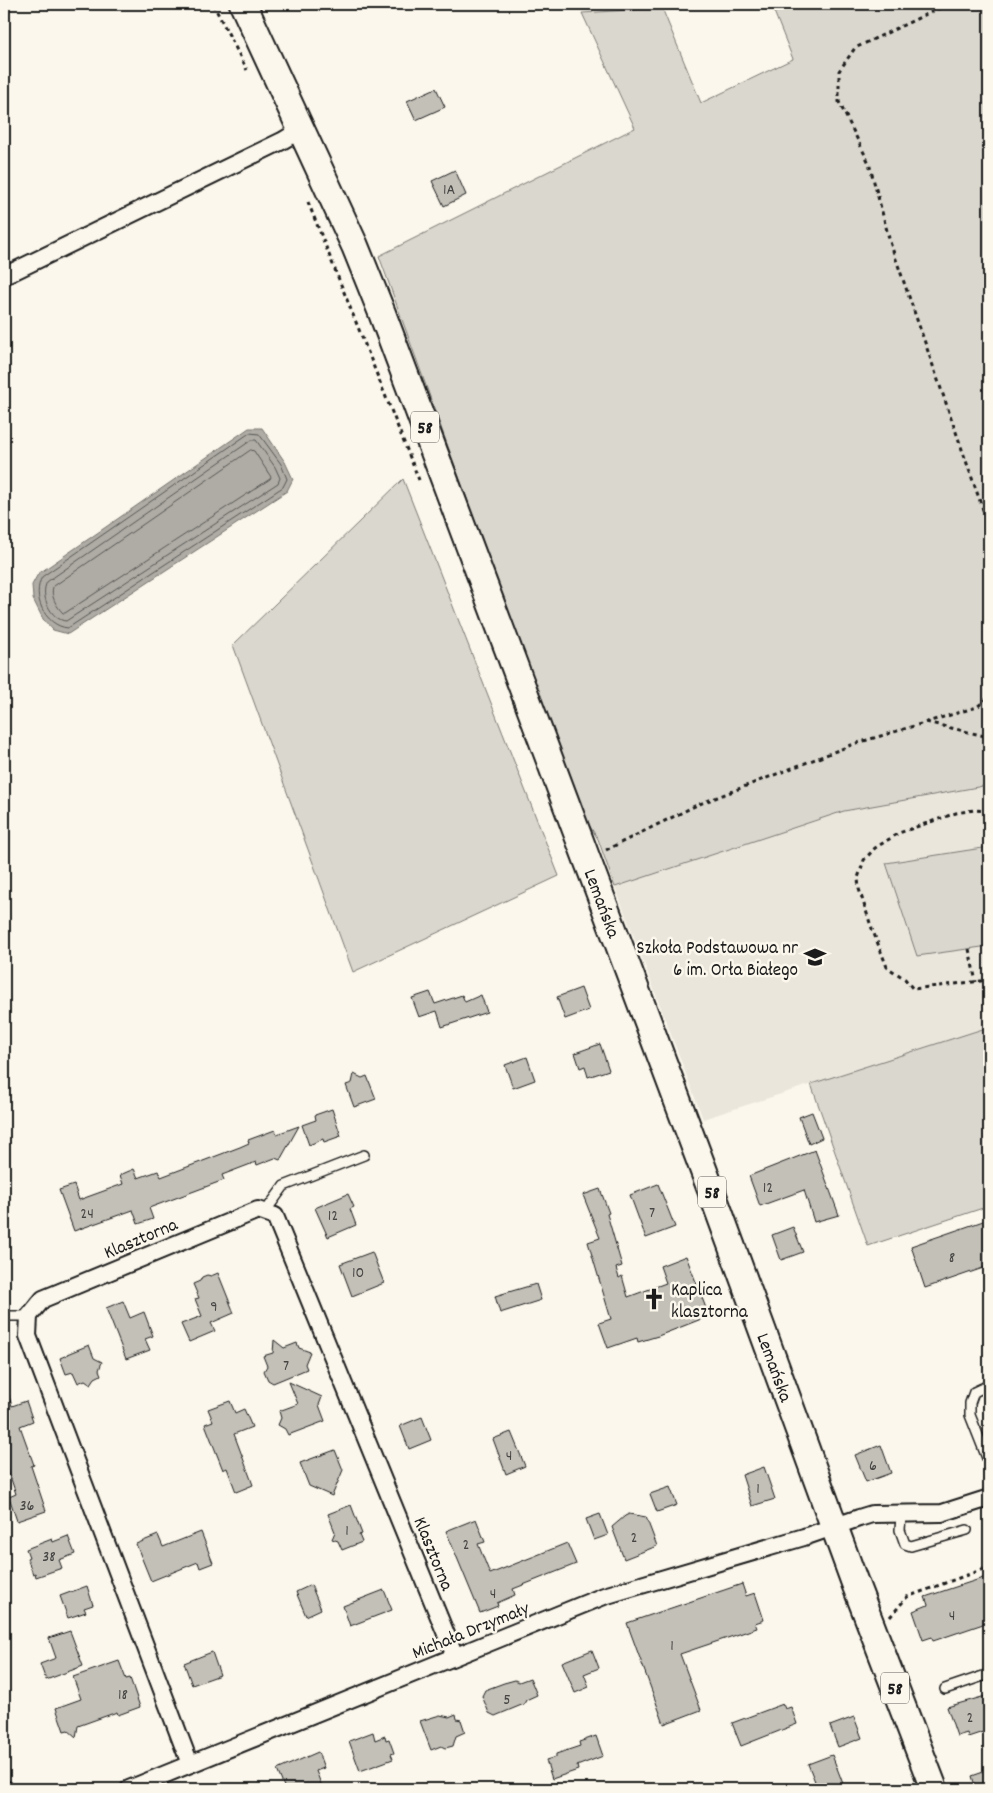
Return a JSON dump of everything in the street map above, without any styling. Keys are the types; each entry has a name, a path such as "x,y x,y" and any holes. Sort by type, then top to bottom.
{"main road":[{"name":"58","path":"243,4 355,246 382,313 587,860"},
{"name":"Lemańska","path":"587,860 711,1190 834,1526 934,1789"}],"street":[{"path":"4,276 302,129"},
{"name":"Klasztorna","path":"29,1316 43,1299 258,1210 275,1216 455,1656"},
{"path":"29,1316 28,1336 190,1764"},
{"name":"Michała Drzymały","path":"129,1789 604,1596 804,1537 872,1514 942,1513 989,1498"}],"lane":[{"path":"265,1212 284,1186 364,1155"},
{"path":"4,1316 29,1316"},
{"path":"989,1385 974,1392 970,1403 970,1415 989,1463"},
{"path":"901,1515 900,1530 905,1544 911,1546 967,1530"},
{"path":"945,1689 989,1674"}],"path":[{"path":"948,4 855,48 839,72 839,102 869,163 890,242 989,527"},
{"path":"587,860 697,805 854,744 977,707 989,697"},
{"path":"925,722 989,737"},
{"path":"989,811 974,810 956,813 899,833 875,848 864,860 858,878 859,889 868,916 888,967 905,979 913,990 989,980"},
{"path":"969,949 976,982"},
{"path":"888,1619 907,1597 958,1580 989,1567"},
{"path":"958,1580 960,1585"},
{"path":"927,1589 930,1596"}],"shaded area":[{"path":"771,4 989,4 989,785 844,811 615,887 598,839 580,811 379,256 635,128 582,13 662,8 701,103 793,59"},
{"path":"403,479 559,876 353,972 233,645"},
{"name":"Szkoła Podstawowa nr 6 im. Orła Białego","path":"989,785 989,1027 703,1119 615,887 844,811"},
{"path":"989,847 989,946 917,956 886,863"},
{"path":"989,1027 989,1206 868,1246 811,1084"}],"water":[{"path":"249,428 262,428 285,462 293,479 287,491 68,634 53,630 43,619 33,599 32,585 38,574"}],"building":[{"path":"436,88 445,107 416,120 407,101"},
{"path":"455,170 466,195 444,206 432,181"},
{"path":"581,988 589,1010 565,1019 557,997"},
{"path":"430,992 435,1004 462,995 465,1002 481,995 487,1012 442,1027 437,1011 419,1017 412,998"},
{"path":"600,1044 609,1070 588,1077 585,1066 580,1068 575,1053"},
{"path":"527,1057 535,1080 513,1088 505,1065"},
{"path":"354,1074 362,1078 367,1076 376,1099 354,1107 346,1085 352,1083"},
{"path":"332,1109 341,1136 324,1142 323,1139 309,1145 302,1125 316,1120 315,1115"},
{"path":"812,1112 822,1138 809,1144 799,1117"},
{"path":"299,1126 280,1160 275,1158 257,1165 256,1162 222,1175 224,1180 149,1208 153,1219 138,1224 133,1210 74,1231 59,1190 74,1185 79,1200 123,1184 120,1175 134,1169 138,1178 158,1171 161,1177 240,1147 249,1143 248,1140 275,1130 277,1134"},
{"path":"815,1150 839,1215 814,1222 804,1190 760,1206 749,1176"},
{"path":"658,1184 675,1227 646,1238 630,1195"},
{"path":"600,1189 609,1213 607,1214 622,1266 616,1268 619,1278 622,1276 628,1297 666,1283 660,1266 686,1256 709,1316 658,1336 638,1342 637,1338 608,1348 599,1323 611,1319 588,1242 600,1238 583,1195"},
{"path":"348,1194 354,1207 350,1209 356,1225 328,1237 315,1208"},
{"path":"989,1219 989,1266 925,1288 911,1246"},
{"path":"793,1227 803,1252 781,1260 772,1235"},
{"path":"372,1252 384,1283 352,1296 340,1264"},
{"path":"218,1273 234,1313 211,1323 215,1331 189,1342 181,1324 202,1316 195,1299 199,1298 193,1284 200,1281 202,1277"},
{"path":"536,1284 541,1300 500,1313 495,1296"},
{"path":"123,1301 130,1318 144,1312 153,1336 145,1339 150,1350 126,1359 106,1308"},
{"path":"274,1340 284,1348 297,1343 299,1348 310,1352 305,1364 307,1369 273,1383 268,1380 264,1371 267,1366 263,1356 273,1353"},
{"path":"89,1345 94,1358 102,1362 99,1370 101,1375 95,1378 91,1384 85,1380 78,1383 73,1372 66,1374 60,1358"},
{"path":"289,1382 322,1397 319,1405 325,1421 288,1435 285,1429 278,1425 281,1418 279,1411 298,1404"},
{"path":"6,1387 12,1406 26,1401 33,1421 20,1426 34,1465 31,1466 46,1511 17,1521 9,1497 16,1494 4,1458 4,1388"},
{"path":"230,1401 235,1413 244,1409 252,1427 234,1434 253,1485 236,1492 227,1468 223,1470 205,1424 213,1421 208,1409"},
{"path":"422,1417 431,1440 409,1449 400,1426"},
{"path":"511,1432 525,1466 506,1474 493,1439"},
{"path":"881,1445 891,1473 866,1482 855,1455"},
{"path":"335,1450 343,1470 332,1496 309,1486 300,1463"},
{"path":"764,1467 775,1499 752,1506 742,1475"},
{"path":"670,1487 677,1505 657,1512 650,1494"},
{"path":"351,1505 362,1534 359,1535 362,1542 342,1550 338,1541 332,1539 335,1532 328,1514"},
{"path":"600,1514 608,1535 594,1540 586,1519"},
{"path":"629,1514 646,1517 657,1546 624,1559 612,1527"},
{"path":"476,1519 485,1542 478,1544 490,1574 567,1543 576,1564 513,1589 515,1595 497,1603 498,1606 480,1613 446,1531"},
{"path":"201,1532 213,1563 200,1568 198,1562 151,1581 136,1544 158,1535 163,1547"},
{"path":"68,1536 75,1554 59,1560 62,1568 36,1577 27,1558 29,1557 26,1549 52,1539 53,1542"},
{"path":"989,1576 989,1622 933,1641 932,1637 923,1640 913,1611 928,1605 925,1597"},
{"path":"742,1584 746,1596 755,1593 764,1620 755,1623 757,1628 680,1654 701,1710 664,1724 627,1623"},
{"path":"311,1585 321,1609 306,1616 296,1592"},
{"path":"87,1586 93,1605 84,1608 86,1612 68,1618 60,1596"},
{"path":"384,1590 392,1610 350,1626 343,1606"},
{"path":"70,1631 83,1666 46,1680 40,1664 56,1658 49,1638"},
{"path":"592,1650 599,1668 584,1674 589,1687 575,1693 562,1662"},
{"path":"212,1652 220,1675 192,1685 184,1663"},
{"path":"119,1661 126,1679 130,1678 140,1707 118,1715 117,1712 78,1726 76,1737 68,1730 64,1731 56,1708 81,1699 73,1677"},
{"path":"530,1678 537,1695 526,1700 524,1704 495,1716 489,1713 482,1696 485,1690 515,1680 519,1682"},
{"path":"989,1695 989,1730 968,1737 967,1733 957,1736 947,1707"},
{"path":"783,1704 785,1709 791,1707 797,1724 741,1746 732,1723"},
{"path":"456,1714 457,1719 461,1720 465,1732 456,1736 453,1746 445,1748 441,1746 431,1750 420,1721 440,1715 449,1717"},
{"path":"854,1717 862,1738 838,1747 830,1726"},
{"path":"373,1732 375,1740 385,1736 386,1740 389,1739 394,1753 391,1754 393,1759 360,1771 349,1741"},
{"path":"596,1736 603,1756 577,1766 578,1770 552,1779 546,1760 556,1757 556,1754 580,1746 579,1742"},
{"path":"318,1752 324,1768 316,1771 323,1789 285,1789 277,1770"},
{"path":"832,1755 845,1789 818,1789 808,1764"},
{"path":"989,1770 989,1789 976,1789 972,1776"}],"place":[{"name":"Szkoła Podstawowa nr 6 im. Orła Białego","path":"815,957"},
{"name":"Kaplica klasztorna","path":"654,1299"}]}
